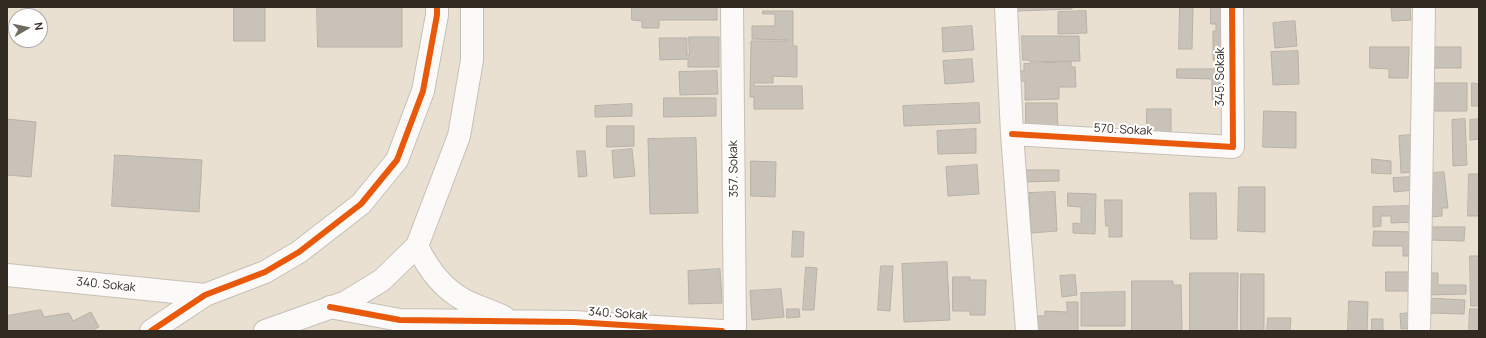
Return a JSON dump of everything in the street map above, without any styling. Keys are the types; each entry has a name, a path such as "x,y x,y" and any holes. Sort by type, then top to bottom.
{"street":[{"path":"151,331 205,295 265,272 299,252 362,204 397,160 423,91 437,7"},
{"path":"265,331 346,302 382,280 417,246 459,136 472,60 472,7"},
{"name":"357. Sokak","path":"732,7 735,331"},
{"path":"1006,7 1012,134 1027,331"},
{"name":"345. Sokak","path":"1232,7 1233,147"},
{"path":"1419,331 1424,7"},
{"name":"570. Sokak","path":"1012,134 1233,147"},
{"path":"417,246 426,265 451,291 464,300 513,321"},
{"name":"340. Sokak","path":"7,275 205,295"},
{"name":"340. Sokak","path":"330,307 400,320 574,322 722,331"}],"building":[{"path":"234,7 265,7 265,41 234,41"},
{"path":"317,7 402,7 402,47 318,47"},
{"path":"632,7 717,7 717,20 659,20 659,28 642,28 642,21 632,20"},
{"path":"1018,7 1072,7 1072,9 1018,11"},
{"path":"1180,7 1193,7 1192,49 1179,49"},
{"path":"1211,7 1232,7 1232,30 1220,30 1220,33 1231,33 1232,60 1213,60 1213,31 1216,31 1216,24 1211,24"},
{"path":"1410,7 1411,20 1392,21 1391,8"},
{"path":"763,11 793,11 793,46 797,46 797,77 773,76 773,83 754,83 754,86 802,86 803,109 754,109 754,97 750,97 751,41 788,41 752,39 752,26 775,26 775,14 763,14"},
{"path":"1086,11 1087,33 1058,34 1058,12"},
{"path":"1295,21 1297,46 1275,48 1273,23"},
{"path":"972,26 974,50 943,52 942,28"},
{"path":"1022,36 1079,36 1080,61 1030,62 1029,60 1023,60"},
{"path":"689,37 719,37 719,67 688,67 688,59 660,60 659,38 687,38 687,55 689,55"},
{"path":"1370,47 1409,47 1408,78 1389,78 1389,69 1370,68"},
{"path":"1429,47 1461,47 1461,68 1429,68"},
{"path":"1298,51 1299,84 1273,85 1271,52"},
{"path":"972,59 974,82 945,84 943,61"},
{"path":"1071,62 1071,67 1075,67 1076,87 1059,87 1059,99 1025,100 1025,81 1020,81 1020,71 1024,71 1024,64"},
{"path":"1177,69 1229,69 1229,100 1212,100 1212,79 1177,78"},
{"path":"717,71 718,94 680,95 679,72"},
{"path":"1430,83 1467,83 1467,111 1430,111"},
{"path":"1472,83 1479,84 1479,106 1472,106"},
{"path":"664,98 716,98 716,116 664,117"},
{"path":"979,103 980,123 904,126 903,106"},
{"path":"1026,103 1057,103 1058,131 1026,131"},
{"path":"632,104 632,116 595,117 595,106"},
{"path":"1147,109 1171,109 1171,140 1147,139"},
{"path":"1264,111 1296,112 1296,148 1263,147"},
{"path":"7,119 36,122 31,177 7,175"},
{"path":"1465,119 1467,165 1453,166 1452,120"},
{"path":"1479,119 1479,139 1470,140 1470,120"},
{"path":"607,126 634,126 634,146 607,147"},
{"path":"976,129 976,153 938,154 937,131"},
{"path":"1411,135 1413,172 1401,173 1399,136"},
{"path":"696,138 698,213 650,214 648,139"},
{"path":"632,149 635,176 614,178 612,151"},
{"path":"577,151 585,151 587,176 579,177"},
{"path":"115,155 202,160 199,212 112,206"},
{"path":"1372,159 1391,161 1391,174 1372,173"},
{"path":"751,161 776,162 775,197 751,196"},
{"path":"977,165 979,194 948,196 946,167"},
{"path":"1020,170 1059,170 1059,181 1021,182"},
{"path":"1444,172 1448,208 1442,208 1442,216 1431,217 1426,174"},
{"path":"1469,174 1479,174 1479,216 1468,216"},
{"path":"1413,177 1414,190 1394,192 1393,178"},
{"path":"1239,187 1265,187 1265,232 1238,231"},
{"path":"1055,192 1057,231 1031,233 1029,193"},
{"path":"1068,193 1096,194 1095,234 1073,233 1073,223 1081,224 1081,207 1068,206"},
{"path":"1190,193 1216,193 1217,239 1191,239"},
{"path":"1105,200 1122,200 1122,237 1109,237 1109,226 1106,226"},
{"path":"1412,206 1413,222 1391,223 1391,216 1381,216 1381,226 1373,227 1373,207"},
{"path":"1430,227 1465,227 1464,241 1430,240"},
{"path":"793,231 804,232 803,257 792,257"},
{"path":"1374,231 1412,232 1411,256 1403,256 1403,246 1373,246"},
{"path":"1470,256 1479,256 1479,306 1471,306"},
{"path":"947,262 950,320 904,322 902,264"},
{"path":"881,266 893,266 890,311 878,310"},
{"path":"806,267 817,268 814,310 803,310"},
{"path":"720,269 722,303 689,304 688,271"},
{"path":"1386,272 1413,272 1413,291 1386,291"},
{"path":"1190,273 1238,273 1237,331 1190,331"},
{"path":"1427,273 1438,273 1438,285 1466,285 1466,294 1428,295"},
{"path":"1241,274 1264,274 1264,331 1241,331"},
{"path":"1075,275 1077,295 1062,297 1060,276"},
{"path":"953,277 970,277 970,280 986,280 985,315 970,315 970,311 953,311"},
{"path":"1132,281 1173,281 1173,285 1181,285 1182,331 1132,331"},
{"path":"781,289 784,317 752,320 750,291"},
{"path":"1125,292 1125,326 1081,326 1081,293"},
{"path":"1427,298 1465,300 1464,314 1431,313 1430,319 1426,319"},
{"path":"1349,301 1368,302 1367,331 1348,331"},
{"path":"1067,302 1078,302 1078,331 1033,331 1033,316 1045,316 1045,311 1067,312"},
{"path":"787,309 799,309 800,317 787,318"},
{"path":"1470,309 1479,309 1479,331 1469,331"},
{"path":"41,310 44,317 69,313 73,321 91,312 99,327 91,331 7,331 7,316"},
{"path":"1411,313 1412,328 1401,329 1400,314"},
{"path":"1268,318 1291,318 1290,331 1267,331"},
{"path":"1372,319 1383,319 1383,331 1372,331"}],"cycle path":[{"path":"151,331 205,295 265,272 299,252 361,204 397,160 423,91 437,15 437,7"},
{"path":"1012,134 1233,147 1232,7"},
{"path":"330,307 400,320 573,322 722,331"}]}
